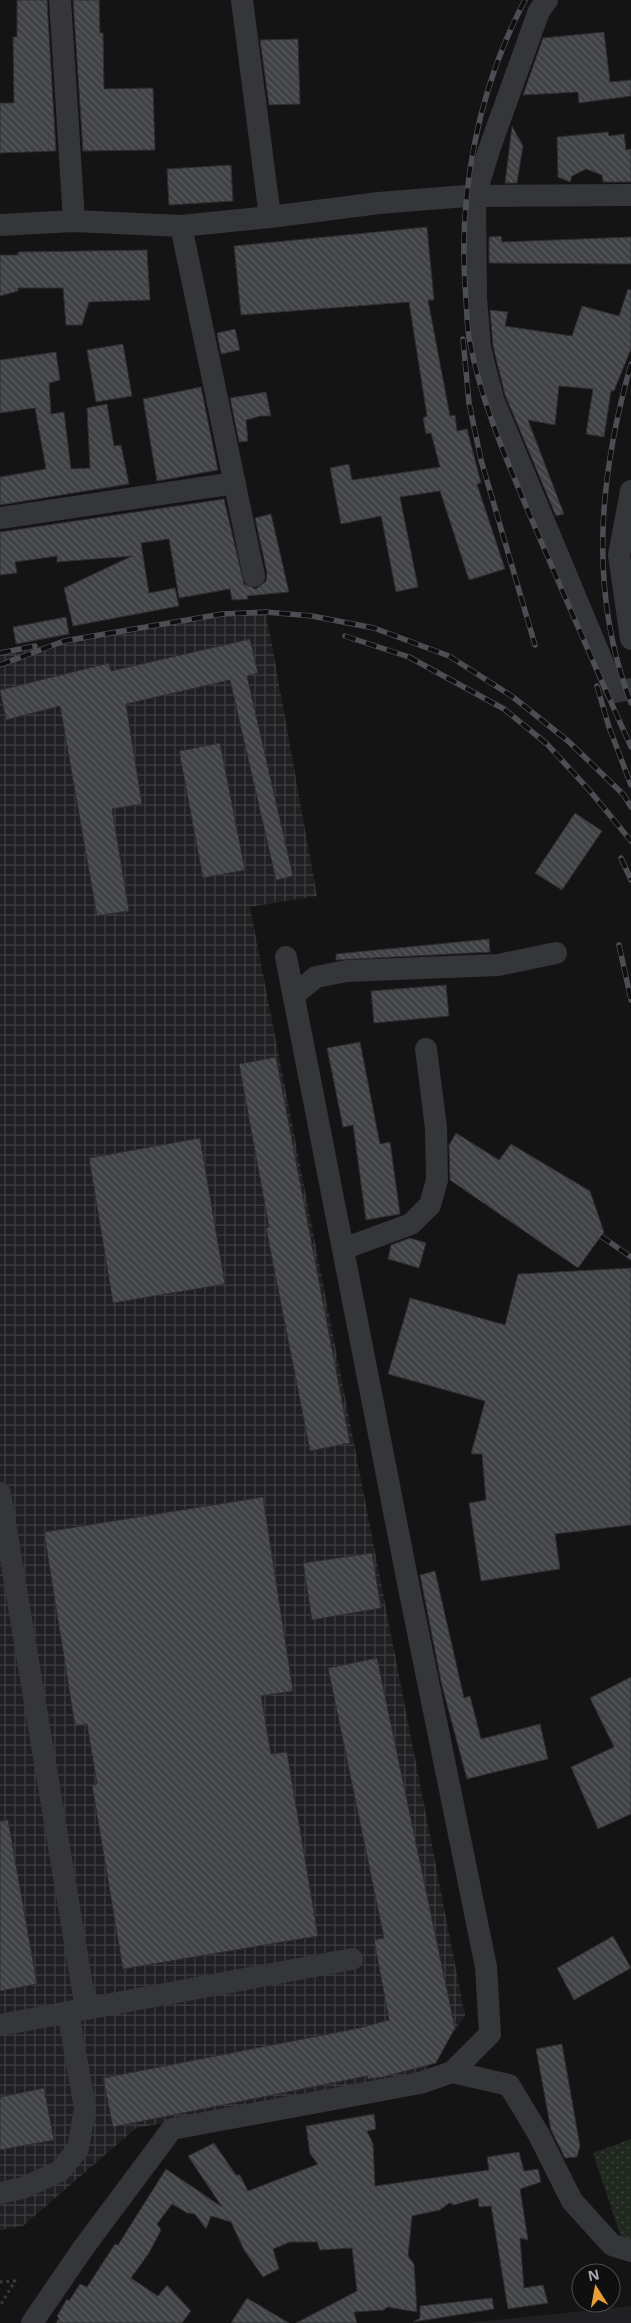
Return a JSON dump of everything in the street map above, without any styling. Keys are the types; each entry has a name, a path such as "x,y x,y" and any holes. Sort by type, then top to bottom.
{"street":[{"path":"60,0 74,221"},
{"path":"242,0 270,218"},
{"path":"547,0 539,11 490,147 475,196 476,298 480,348 493,400 615,692 631,689"},
{"path":"0,225 74,221 181,226 270,218 379,202 475,196 631,196"},
{"path":"181,226 254,576"},
{"path":"0,518 235,483"},
{"path":"631,491 619,555 631,639"},
{"path":"294,995 316,977 347,971 498,965 556,953"},
{"path":"32,2323 84,2247 172,2129 420,2083 452,2072 490,2034 486,1967 286,957"},
{"path":"343,1249 410,1224 430,1205 437,1180 436,1128 426,1049"},
{"path":"0,1493 77,2010 85,2108 78,2149 60,2171 22,2188 0,2193"},
{"path":"0,2025 352,1959"},
{"path":"452,2072 509,2085 538,2133 572,2201 612,2245 631,2251"}],"path":[{"path":"0,2282 14,2281 0,2306"}],"shaded area":[{"path":"266,612 317,896 250,907 465,2016 420,2078 136,2128 23,2226 0,2230 0,654 222,614"},
{"path":"631,2139 631,2243 622,2240 593,2153"},
{"path":"631,2306 631,2323 466,2323 571,2312 621,2313 621,2307"}],"building":[{"path":"17,0 47,0 56,151 0,153 0,103 14,103 13,37 17,37"},
{"path":"73,0 99,0 100,33 103,33 104,89 153,88 155,150 83,151"},
{"path":"604,32 610,82 631,80 631,96 579,103 578,92 523,95 543,38"},
{"path":"298,39 300,104 269,105 260,40"},
{"path":"512,126 523,146 517,183 505,183"},
{"path":"608,132 609,136 624,134 626,150 631,149 631,182 603,182 602,175 586,169 572,176 570,182 558,177 557,137"},
{"path":"231,165 233,201 169,205 167,169"},
{"path":"427,227 434,300 428,300 450,416 455,415 457,431 467,429 481,483 477,484 505,569 469,580 440,491 400,497 418,587 396,592 381,516 341,524 330,468 349,464 352,480 440,467 431,433 426,434 423,418 427,416 409,302 241,315 234,246"},
{"path":"501,236 502,242 631,237 631,264 489,263 489,237"},
{"path":"147,250 150,300 89,302 82,325 66,325 63,288 18,288 18,291 0,296 0,255 18,255 18,252"},
{"path":"628,289 631,290 631,349 614,391 611,391 604,437 586,434 593,389 559,386 555,425 528,420 564,514 556,516 505,395 493,346 490,310 508,312 505,326 572,336 582,306 619,316"},
{"path":"235,329 240,350 221,354 217,333"},
{"path":"123,344 132,396 96,402 87,350"},
{"path":"56,352 60,380 49,383 51,414 64,412 71,469 90,468 87,408 107,404 114,446 121,445 129,484 0,505 0,477 46,469 35,408 0,413 0,360"},
{"path":"201,387 218,470 157,481 143,399"},
{"path":"266,392 271,416 261,416 246,420 248,441 239,442 230,398"},
{"path":"224,499 244,584 256,589 266,581 267,573 255,518 271,514 289,592 247,596 248,599 232,600 230,589 179,598 169,539 141,543 149,593 175,588 179,606 73,626 64,588 132,556 57,562 57,556 15,562 17,573 0,575 0,532"},
{"path":"66,617 69,634 16,644 13,627"},
{"path":"250,639 258,673 247,676 293,876 276,880 230,680 126,704 142,804 112,809 129,911 97,916 60,706 6,720 0,690 109,663 111,671"},
{"path":"220,743 245,870 203,878 179,751"},
{"path":"575,813 602,831 562,890 535,873"},
{"path":"489,939 490,952 336,960 336,954"},
{"path":"446,985 449,1016 374,1023 371,991"},
{"path":"360,1042 380,1144 390,1142 400,1214 366,1220 353,1125 343,1127 327,1048"},
{"path":"276,1057 350,1443 310,1451 266,1228 269,1227 239,1064"},
{"path":"456,1133 499,1160 511,1144 590,1191 604,1232 578,1268 450,1180 449,1145"},
{"path":"200,1138 225,1284 113,1303 89,1158"},
{"path":"410,1238 426,1243 419,1268 388,1259 391,1245"},
{"path":"631,1268 631,1525 555,1534 560,1569 481,1581 469,1503 486,1500 482,1454 471,1454 485,1401 388,1374 410,1298 505,1325 518,1274"},
{"path":"263,1497 293,1691 261,1696 271,1754 287,1752 318,1936 123,1969 92,1785 97,1784 87,1724 75,1726 44,1532"},
{"path":"372,1553 381,1608 312,1620 303,1563"},
{"path":"435,1571 464,1698 470,1696 481,1739 540,1724 548,1759 467,1779 442,1686 420,1575"},
{"path":"377,1658 455,2028 436,2063 383,2077 368,2079 367,2076 113,2127 103,2078 359,2028 389,2020 374,1940 384,1938 328,1668"},
{"path":"631,1677 631,1814 598,1829 571,1767 614,1747 590,1698"},
{"path":"8,1820 37,1984 0,1991 0,1821"},
{"path":"613,1936 631,1968 574,2000 557,1968"},
{"path":"562,2044 580,2146 577,2157 565,2158 551,2130 536,2049"},
{"path":"44,2088 54,2140 0,2150 0,2097"},
{"path":"374,2114 376,2129 367,2131 373,2144 375,2186 489,2170 487,2157 519,2152 524,2171 538,2169 541,2182 520,2189 528,2240 520,2238 524,2288 543,2285 548,2303 508,2309 491,2206 479,2207 478,2198 454,2205 449,2203 440,2210 412,2216 408,2256 414,2264 417,2312 387,2307 384,2310 354,2312 357,2323 296,2323 357,2291 352,2248 320,2250 317,2242 290,2242 273,2249 279,2269 263,2277 244,2250 231,2222 211,2216 206,2229 195,2214 187,2213 172,2204 157,2224 161,2230 149,2253 131,2278 158,2296 167,2285 191,2311 182,2323 56,2323 59,2318 57,2316 67,2299 69,2301 80,2284 87,2287 115,2244 118,2245 166,2169 222,2207 188,2156 214,2143 236,2175 240,2175 248,2191 318,2164 310,2154 306,2126"},
{"path":"247,2298 289,2323 231,2323"},
{"path":"492,2298 494,2309 413,2322 420,2318 420,2306"}],"railway":[{"path":"525,0 508,35 494,71 474,146 465,222 464,261 469,338 481,388 504,454 631,747"},
{"path":"463,339 469,403 481,460 535,645"},
{"path":"631,364 611,449 603,534 608,619 617,661 631,703"},
{"path":"0,665 64,641 222,614 266,612 312,616 374,628 449,656 513,697 568,741 624,795 631,807"},
{"path":"345,636 409,657 504,709 547,744 590,791 631,841"},
{"path":"0,653 35,646"},
{"path":"597,686 609,727 631,785"},
{"path":"621,858 631,880"},
{"path":"619,945 631,1000"},
{"path":"601,1236 631,1257"}]}
